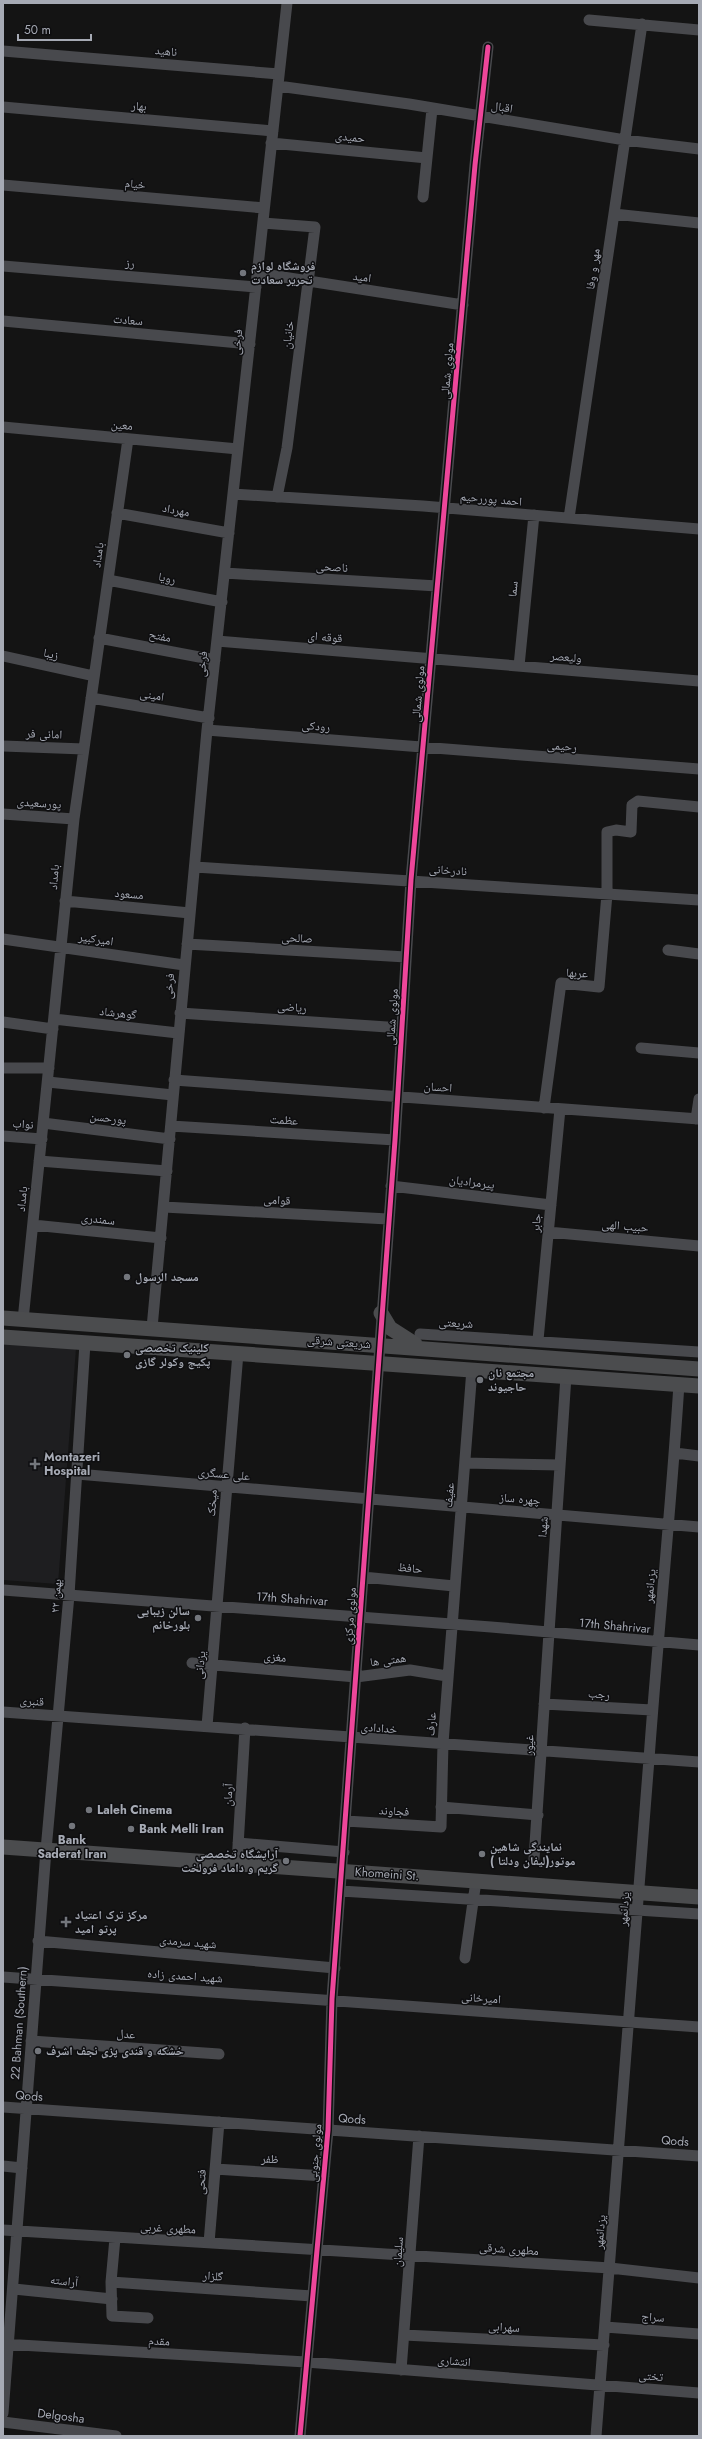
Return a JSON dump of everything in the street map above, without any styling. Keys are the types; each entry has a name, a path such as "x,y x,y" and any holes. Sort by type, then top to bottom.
{"main road":[{"path":"381,1313 390,1328 399,1336 422,1341"},
{"name":"شریعتی شرقی","path":"3,1318 378,1344 422,1341 442,1349 699,1369"},
{"name":"شریعتی شرقی","path":"3,1336 699,1386"},
{"path":"295,1356 301,1348 298,1339"},
{"path":"442,1349 439,1361 442,1367"},
{"name":"Khomeini St.","path":"3,1847 699,1897"}],"street":[{"name":"فرخی","path":"152,1328 164,1207 184,965 217,641 278,86 284,3"},
{"path":"589,20 699,30"},
{"name":"مهر و وفا","path":"569,518 642,24"},
{"name":"مولوی شمالی","path":"377,1362 395,1140 411,880 480,117 488,47"},
{"name":"ناهید","path":"3,51 279,74"},
{"name":"اقبال","path":"278,86 625,140 699,149"},
{"name":"بهار","path":"3,107 273,131"},
{"path":"423,197 432,109"},
{"name":"حمیدی","path":"271,143 427,158"},
{"name":"خیام","path":"3,185 264,208"},
{"path":"614,214 699,223"},
{"name":"خانیان","path":"263,223 315,227 287,448 276,497"},
{"name":"رز","path":"3,266 256,286"},
{"name":"امید","path":"257,274 463,305"},
{"name":"سعادت","path":"3,321 250,344"},
{"name":"معین","path":"3,427 238,449"},
{"name":"بامداد","path":"23,1320 74,819 128,439"},
{"name":"احمد پوررحیم","path":"233,494 444,508 699,529"},
{"name":"مهرداد","path":"117,513 229,533"},
{"name":"سما","path":"518,666 534,515"},
{"name":"ناصحی","path":"225,573 437,586"},
{"name":"رویا","path":"108,580 222,602"},
{"name":"مفتح","path":"99,638 215,660"},
{"name":"قوقه ای","path":"217,641 431,658"},
{"name":"زیبا","path":"3,656 94,676"},
{"name":"ولیعصر","path":"431,658 699,681"},
{"name":"امینی","path":"91,698 209,718"},
{"name":"رودکی","path":"208,730 423,748"},
{"name":"امانی فر","path":"3,746 84,749"},
{"name":"رحیمی","path":"423,748 699,769"},
{"path":"607,894 607,832 616,830 631,832 632,805 638,801 699,807"},
{"name":"پورسعیدی","path":"3,814 74,819"},
{"name":"نادرخانی","path":"195,867 699,900"},
{"name":"عربها","path":"544,1108 561,983 599,987 607,894"},
{"name":"مسعود","path":"65,901 190,913"},
{"name":"امیرکبیر","path":"3,939 184,965"},
{"name":"صالحی","path":"187,944 406,957"},
{"path":"668,950 699,954"},
{"name":"ریاضی","path":"180,1013 402,1028"},
{"name":"گوهرشاد","path":"3,1022 54,1024 178,1033"},
{"path":"641,1048 699,1053"},
{"path":"3,1068 49,1068"},
{"name":"احسان","path":"174,1080 698,1119"},
{"path":"48,1082 173,1095"},
{"path":"698,1119 699,1098"},
{"name":"جابر","path":"538,1340 560,1109"},
{"name":"پورحسن","path":"43,1123 170,1138"},
{"name":"عظمت","path":"171,1126 395,1140"},
{"name":"نواب","path":"3,1136 42,1138"},
{"path":"39,1161 167,1171"},
{"name":"پیرمرادیان","path":"391,1186 551,1205"},
{"name":"قوامی","path":"164,1207 388,1219"},
{"name":"سمندری","path":"33,1225 161,1238"},
{"name":"حبیب الهی","path":"548,1232 699,1246"},
{"path":"490,1353 492,1338 699,1352"},
{"name":"شریعتی","path":"422,1341 492,1338"},
{"name":"۲۲ بهمن","path":"46,1850 69,1595 85,1343"},
{"name":"میخک","path":"219,1606 226,1487 238,1353"},
{"name":"مولوی مرکزی","path":"342,1871 369,1499 377,1362"},
{"name":"عفیف","path":"451,1624 472,1369"},
{"name":"شهدا","path":"548,1633 566,1376"},
{"name":"یزدانمهر","path":"596,2436 620,2150 652,1710 670,1525 679,1384"},
{"path":"674,1453 699,1456"},
{"path":"465,1463 560,1465"},
{"name":"علی عسگری","path":"76,1474 369,1499"},
{"name":"چهره ساز","path":"369,1499 699,1527"},
{"name":"حافظ","path":"363,1577 454,1586"},
{"name":"17th Shahrivar","path":"3,1590 451,1624 699,1646"},
{"name":"یزدانی","path":"207,1726 219,1606"},
{"name":"عارف","path":"441,1827 443,1743 451,1624"},
{"name":"غیور","path":"534,1859 538,1815 548,1633"},
{"name":"مغزی","path":"192,1663 356,1677"},
{"name":"همتی ها","path":"356,1677 410,1670 447,1676"},
{"name":"رجب","path":"544,1704 652,1710"},
{"name":"قنبری","path":"3,1712 59,1716"},
{"name":"خدادادی","path":"59,1716 244,1728 699,1762"},
{"name":"آرمان","path":"237,1863 244,1728"},
{"path":"441,1807 538,1815"},
{"name":"فجاوند","path":"346,1821 441,1827"},
{"path":"238,1842 344,1852"},
{"name":"22 Bahman (Southern)","path":"3,2413 8,2306 14,2289 38,1941 46,1850"},
{"name":"مولوی جنوبی","path":"300,2436 328,2130 332,1999 342,1871"},
{"path":"465,1958 476,1881"},
{"path":"341,1891 699,1914"},
{"name":"شهید سرمدی","path":"38,1941 334,1968"},
{"name":"شهید احمدی زاده","path":"3,1977 332,1999"},
{"name":"امیرخانی","path":"332,1999 699,2027"},
{"name":"عدل","path":"31,2041 219,2054"},
{"name":"Qods","path":"3,2107 699,2156"},
{"name":"فتحی","path":"209,2243 219,2122"},
{"name":"سلیمان","path":"401,2370 419,2136"},
{"path":"3,2166 22,2168"},
{"name":"ظفر","path":"215,2169 324,2176"},
{"name":"مطهری غربی","path":"3,2230 316,2250"},
{"path":"115,2238 111,2282 112,2316 148,2318"},
{"name":"مطهری شرقی","path":"316,2250 610,2268 699,2278"},
{"name":"گلزار","path":"111,2282 312,2296"},
{"name":"آراسته","path":"14,2289 112,2299"},
{"name":"سراج","path":"605,2327 699,2334"},
{"name":"سهرابی","path":"404,2335 604,2345"},
{"name":"مقدم","path":"6,2345 306,2362"},
{"name":"انتشاری","path":"306,2362 600,2385"},
{"name":"تختی","path":"600,2385 699,2393"},
{"name":"Delgosha","path":"3,2422 116,2436"}],"shaded area":[{"name":"Montazeri Hospital","path":"3,1343 76,1348 58,1584 3,1580"}],"cycle path":[{"path":"300,2436 328,2130 332,1999 395,1140 411,880 475,165 488,47"}],"place":[{"name":"فروشگاه لوازم تحریر سعادت","path":"243,273"},
{"name":"مسجد الرسول","path":"127,1277"},
{"name":"کلینیک تخصصی پکیج وکولر گازی","path":"127,1355"},
{"name":"مجتمع نان حاجیوند","path":"480,1380"},
{"name":"Montazeri Hospital","path":"35,1464"},
{"name":"سالن زیبایی بلورخانم","path":"198,1618"},
{"name":"Laleh Cinema","path":"89,1810"},
{"name":"Bank Saderat Iran","path":"72,1826"},
{"name":"Bank Melli Iran","path":"131,1829"},
{"name":"نمایندگی شاهین موتور(لیفان ودلتا )","path":"482,1854"},
{"name":"آرایشگاه تخصصی گریم و داماد فرولخت","path":"286,1861"},
{"name":"مرکز ترک اعتیاد پرتو امید","path":"66,1922"},
{"name":"خشکه و قندی پزی نجف اشرف","path":"38,2051"}]}
